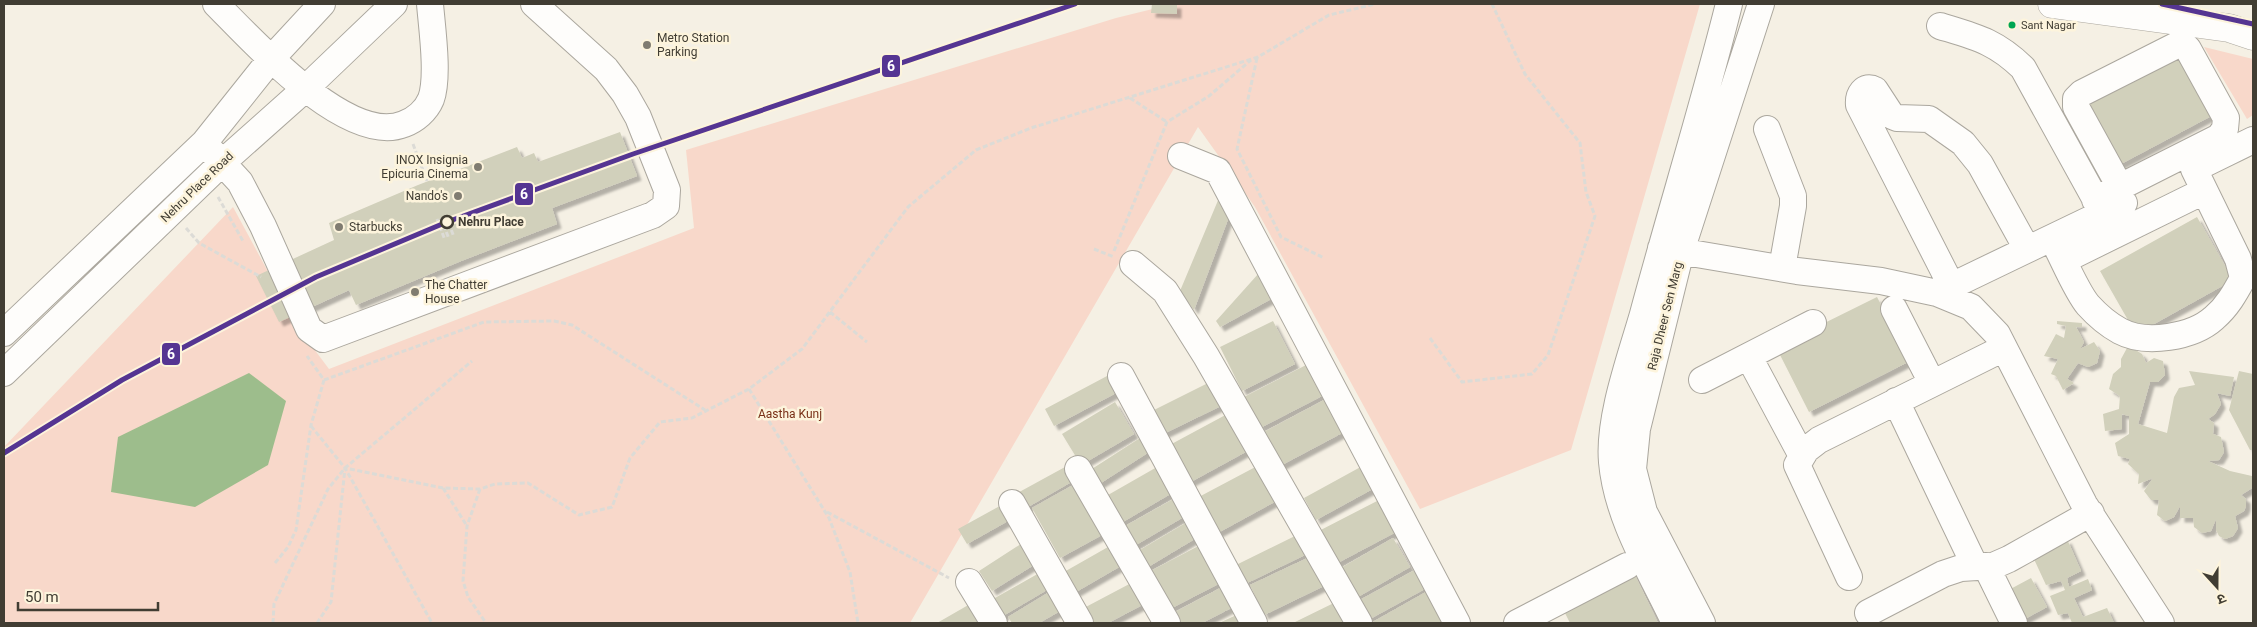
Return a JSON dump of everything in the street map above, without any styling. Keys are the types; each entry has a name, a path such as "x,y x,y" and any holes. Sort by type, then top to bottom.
{"main road":[{"path":"2052,4 2229,28 2253,36"}],"street":[{"path":"216,4 271,59 305,89 352,119 374,127 396,128 415,120 430,100 434,81 430,4"},
{"path":"4,333 204,143 271,59 322,4"},
{"name":"Nehru Place Road","path":"6,366 394,4"},
{"path":"204,143 215,170 240,182 264,226 309,328 322,339 653,215 666,206 667,190 638,117 625,94 606,69 534,4"},
{"name":"Raja Dheer Sen Marg","path":"1702,623 1644,512 1633,469 1637,429 1671,250 1729,4"},
{"name":"Raja Dheer Sen Marg","path":"1675,623 1628,522 1616,486 1612,462 1613,429 1623,385 1760,4"},
{"path":"1940,26 1978,37 2005,51 2023,68 2099,206"},
{"path":"2058,249 2099,206 2120,188 2219,137 2225,129 2226,118 2184,45 2177,45 2082,93 2076,99 2076,107 2120,188"},
{"path":"1944,289 1859,104 1858,97 1860,93 1868,88 1875,90 1892,116 1897,118 1929,119 1963,143 1980,164 2027,249"},
{"path":"1767,129 1792,196 1793,206 1782,268"},
{"path":"1944,289 2027,249 2058,249 2199,180 2253,140"},
{"path":"1181,156 1218,171 1457,623"},
{"path":"2099,206 2199,180"},
{"path":"2058,249 2086,303 2122,332 2139,336 2164,338 2184,335 2213,319 2233,298 2243,278 2238,259 2199,180"},
{"path":"1671,250 1782,268 1944,289 1971,307 1997,334 2091,514 2161,623"},
{"path":"1122,260 1165,292 1206,356 1359,623"},
{"path":"1894,309 1932,384"},
{"path":"1702,380 1813,324"},
{"path":"1849,577 1796,465 1802,456 1819,440 2004,348"},
{"path":"1750,357 1802,456"},
{"path":"1121,376 1254,623"},
{"path":"1896,401 1980,566 2014,623"},
{"path":"1078,470 1167,623"},
{"path":"1012,503 1080,623"},
{"path":"1868,613 1943,574 2008,559 2091,514"},
{"path":"1535,619 1627,566"},
{"path":"960,581 994,623"}],"path":[{"path":"345,468 443,488 480,489 494,484 528,483 579,515 612,507 630,458 660,422 692,418 749,389 802,349 908,206 976,150 1031,128 1258,57 1329,14 1375,4"},
{"path":"1430,338 1462,382 1532,374 1548,356 1595,216 1586,192 1580,142 1525,74 1492,4"},
{"path":"1258,57 1237,149 1281,237 1324,258"},
{"path":"1130,98 1167,122"},
{"path":"405,124 427,181"},
{"path":"215,170 246,246"},
{"path":"171,211 199,243 264,278 260,270"},
{"path":"446,216 454,237"},
{"path":"439,218 447,240"},
{"path":"1094,249 1122,260"},
{"path":"830,312 867,342"},
{"path":"324,380 484,322 554,321 572,325 705,411"},
{"path":"302,348 324,380"},
{"path":"273,623 274,604 328,490 345,468 472,361"},
{"path":"275,563 288,547 296,530 311,425 324,380"},
{"path":"749,389 826,511 850,572 858,623"},
{"path":"311,425 345,468 432,623"},
{"path":"317,623 331,602 345,468"},
{"path":"443,488 467,526"},
{"path":"480,489 467,526 463,581 468,597 486,623"},
{"path":"826,511 960,581"}],"green space":[{"name":"Aastha Kunj","path":"1173,4 1700,4 1571,450 1420,509 1255,207 1198,127 910,623 4,623 4,447 233,207 299,329 329,369 694,228 686,150 1116,18"},
{"path":"2204,47 2253,59 2253,115 2247,119"}],"shaded area":[{"path":"249,373 286,401 268,465 195,507 111,492 118,437"}],"building":[{"path":"1152,4 1177,4 1177,14 1151,13"},
{"path":"2179,47 2215,114 2119,165 2083,99"},
{"name":"Nehru Place","path":"620,132 637,176 552,208 557,224 461,261 356,305 349,290 279,322 256,276 334,240 329,223 418,185 517,147 522,158 534,153 538,162"},
{"path":"1219,198 1233,206 1194,310 1180,291"},
{"path":"2197,217 2233,280 2136,334 2100,271"},
{"path":"1259,273 1273,298 1220,327 1216,321"},
{"path":"1877,297 1910,361 1809,412 1776,347"},
{"path":"1273,321 1295,364 1242,391 1220,347"},
{"path":"2057,321 2082,323 2082,327 2076,327 2084,342 2080,349 2094,342 2100,351 2097,363 2088,367 2078,363 2067,379 2074,383 2063,390 2056,376 2051,374 2058,359 2044,356 2056,334 2064,338 2066,326 2057,324"},
{"path":"2127,348 2134,349 2142,354 2146,363 2154,358 2163,361 2165,375 2158,382 2150,382 2138,424 2167,433 2174,397 2179,388 2195,385 2189,371 2234,377 2230,396 2217,393 2221,404 2215,414 2208,419 2214,423 2213,434 2221,437 2224,452 2219,460 2208,461 2230,471 2252,476 2252,488 2241,495 2246,499 2246,506 2244,511 2235,516 2238,528 2233,536 2225,539 2219,536 2216,530 2216,519 2211,531 2202,533 2194,527 2193,518 2180,518 2180,506 2174,517 2165,521 2157,515 2159,500 2151,500 2144,491 2153,478 2138,484 2139,474 2128,464 2130,459 2118,456 2115,443 2129,434 2129,416 2122,414 2122,429 2105,431 2103,414 2119,409 2120,396 2109,389 2113,374 2121,367 2121,359"},
{"path":"1308,364 1324,395 1260,428 1244,397"},
{"path":"2239,371 2253,374 2253,450 2250,450 2229,410"},
{"path":"1107,376 1116,393 1054,426 1045,409"},
{"path":"1216,379 1227,403 1159,436 1148,413"},
{"path":"1326,399 1344,432 1278,467 1260,434"},
{"path":"1115,402 1134,434 1081,465 1062,434"},
{"path":"1231,412 1251,449 1187,484 1166,447"},
{"path":"1140,438 1149,452 1093,488 1084,474"},
{"path":"1261,464 1280,499 1214,535 1195,499"},
{"path":"1366,464 1378,486 1316,520 1304,498"},
{"path":"1065,467 1073,481 1021,511 1012,496"},
{"path":"1157,467 1172,493 1116,526 1101,499"},
{"path":"1082,480 1111,530 1060,558 1032,508"},
{"path":"1177,497 1187,515 1129,549 1118,530"},
{"path":"1379,500 1396,532 1330,567 1313,534"},
{"path":"1007,502 1015,517 967,544 958,529"},
{"path":"1189,521 1198,537 1143,570 1133,554"},
{"path":"1299,534 1309,553 1245,584 1236,565"},
{"path":"1393,538 1410,567 1356,598 1339,569"},
{"path":"2067,539 2081,571 2067,578 2069,587 2088,579 2092,590 2074,598 2083,617 2107,608 2114,623 2072,623 2068,613 2058,615 2050,596 2065,590 2061,581 2046,585 2033,557"},
{"path":"1024,542 1037,563 992,591 979,571"},
{"path":"1206,542 1226,580 1164,612 1145,574"},
{"path":"1108,547 1119,567 1069,596 1057,576"},
{"path":"1314,555 1328,584 1264,615 1250,585"},
{"path":"1424,565 1434,584 1368,620 1358,601"},
{"path":"1048,568 1057,584 996,620 986,603"},
{"path":"1633,571 1658,623 1570,623 1561,605"},
{"path":"2031,578 2047,607 2019,622 2003,593"},
{"path":"1135,581 1146,603 1108,623 1089,623 1082,609"},
{"path":"1228,584 1239,604 1202,623 1179,623 1173,613"},
{"path":"1056,588 1067,607 1039,623 1012,623 1008,617"},
{"path":"1426,592 1444,623 1371,623"},
{"path":"1342,599 1354,623 1293,623"},
{"path":"977,600 991,623 937,623"},
{"path":"1243,612 1248,623 1219,623"}],"transit line":[{"name":"6","path":"4,453 122,380 316,277 447,222 633,154 1075,4"},
{"name":"6","path":"2162,4 2253,24"}],"place":[{"name":"Sant Nagar","path":"2012,25"},
{"name":"Metro Station Parking","path":"647,45"},
{"name":"INOX Insignia Epicuria Cinema","path":"478,167"},
{"name":"Nando's","path":"458,196"},
{"name":"Nehru Place","path":"447,222"},
{"name":"Starbucks","path":"339,227"},
{"name":"The Chatter House","path":"415,292"}]}
